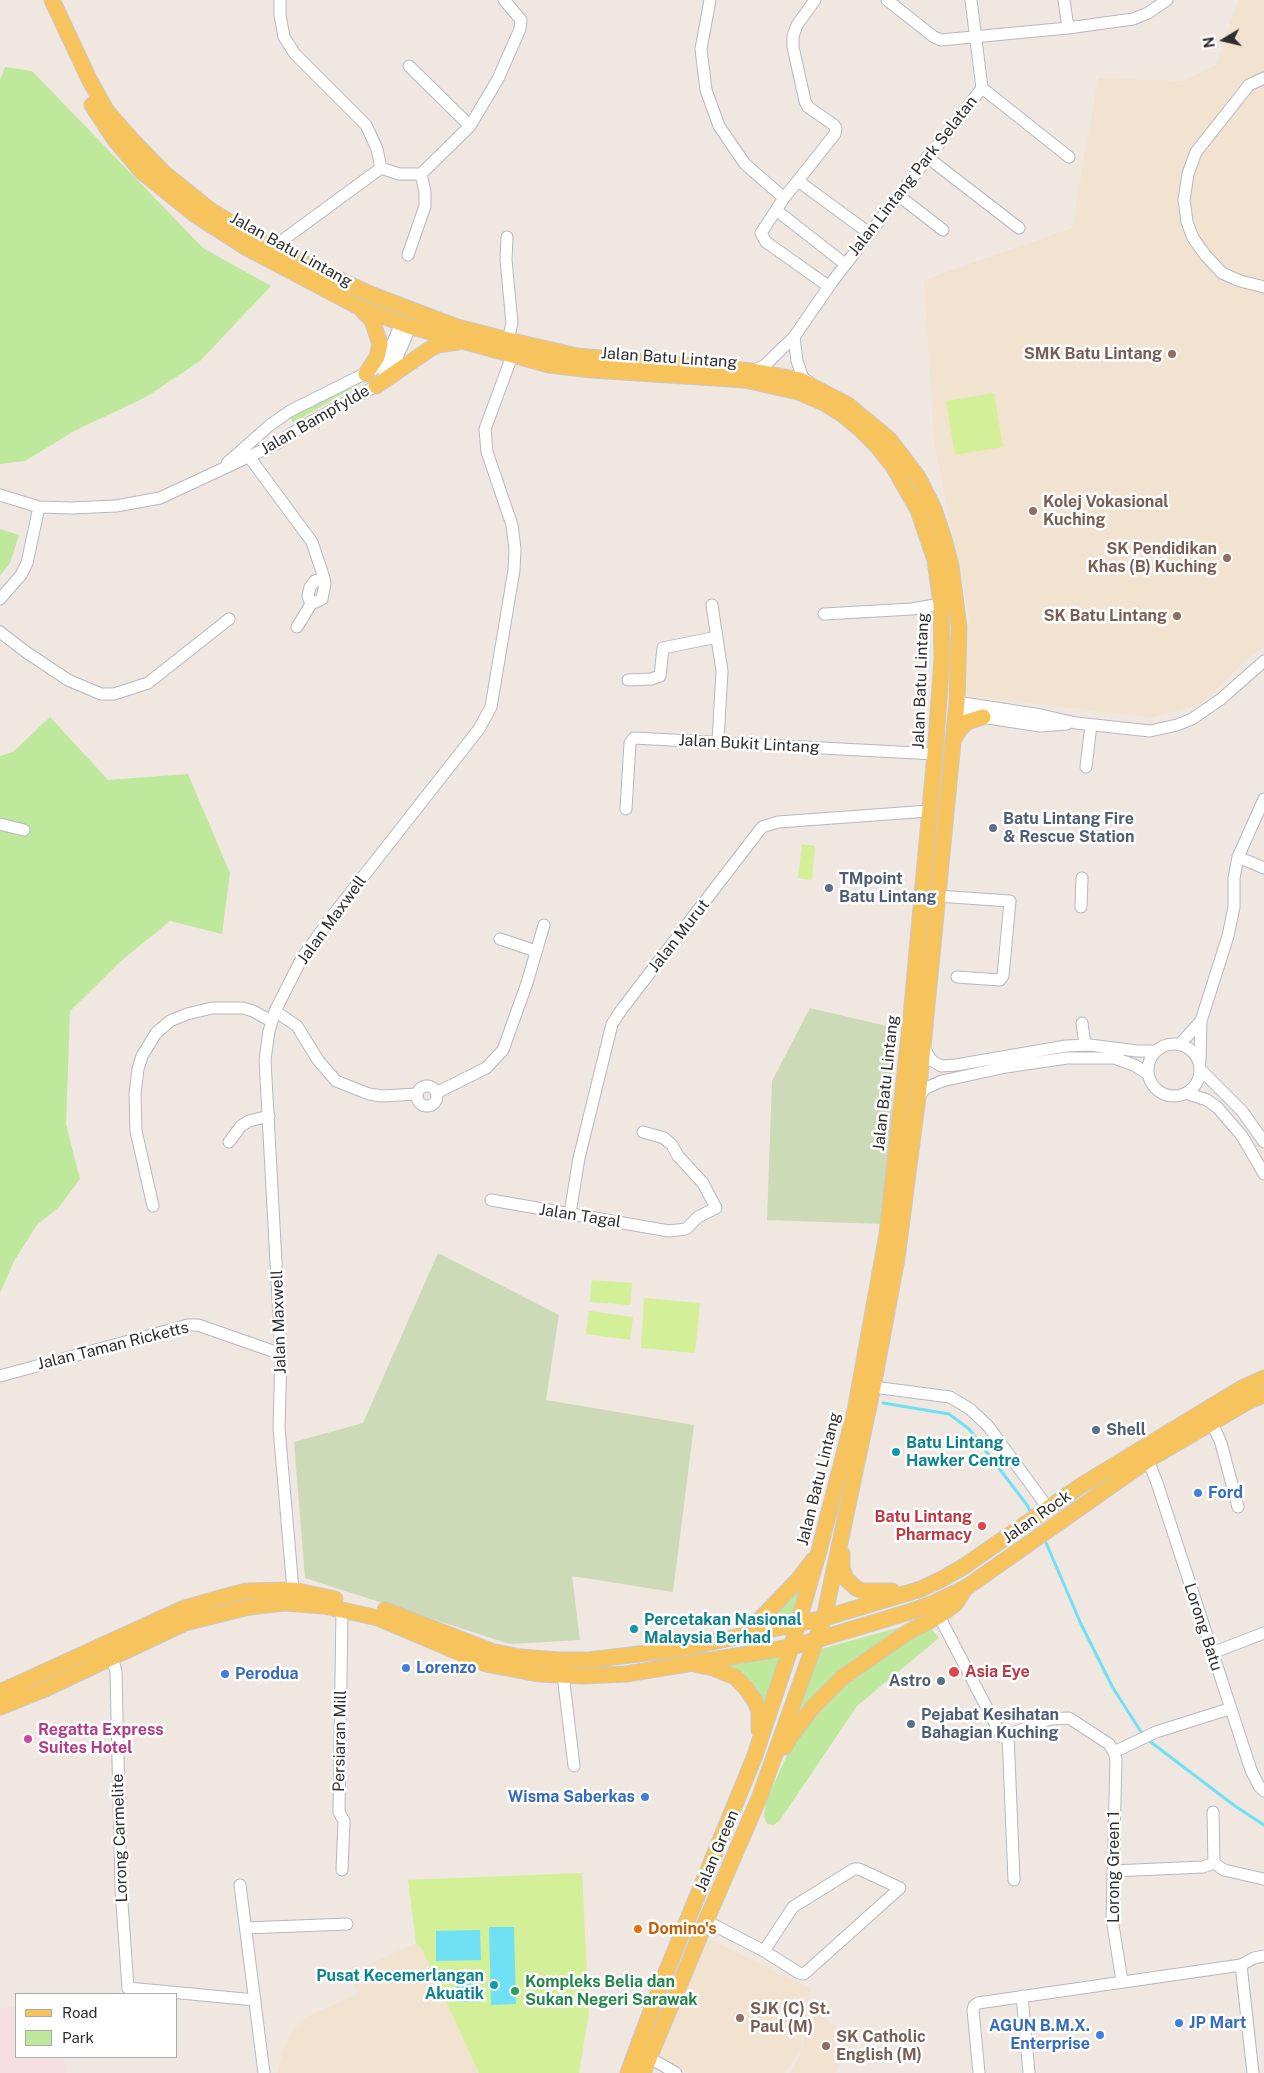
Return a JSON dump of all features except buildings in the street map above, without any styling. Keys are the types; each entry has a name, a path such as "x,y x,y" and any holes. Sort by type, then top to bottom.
{"main road":[{"name":"Jalan Batu Lintang","path":"41,0 92,105 115,140 142,172 194,214 247,248 359,307 512,356 549,365 584,369 746,380 798,392 824,403 842,414 877,446 893,466 918,510 935,560 941,604 942,659 911,1017 887,1234 855,1412 819,1551 791,1647"},
{"name":"Jalan Batu Lintang","path":"52,0 88,79 106,110 132,140 163,172 210,210 272,248 370,294 457,327 508,340 577,356 753,371 800,380 848,405 889,439 918,477 934,509 947,548 959,627 953,707 953,742 918,1098 897,1258 873,1387 824,1618 816,1640"},
{"path":"370,294 402,309 406,322 419,317 457,327"},
{"path":"359,307 372,320 380,344 377,357 366,374"},
{"path":"376,386 430,349 443,344 465,341"},
{"path":"936,739 953,707 942,659"},
{"path":"953,742 960,729 967,722 983,717"},
{"name":"Jalan Rock","path":"0,1692 182,1609 246,1591 293,1590 380,1608 491,1651 520,1657 559,1660 615,1657 680,1649 824,1618 921,1589 963,1567 1082,1485 1242,1388 1264,1378"},
{"name":"Jalan Rock","path":"0,1707 45,1689 185,1623 249,1607 284,1603 324,1606 378,1618 486,1664 520,1672 563,1676 626,1674 791,1647 909,1612 934,1603 967,1587 1051,1530 1148,1460 1264,1394"},
{"path":"842,1532 842,1568 846,1578 856,1588 862,1591 881,1592 921,1589"},
{"path":"745,1635 798,1580 819,1551"},
{"path":"760,1796 790,1737 813,1707 837,1683 908,1632 939,1616 956,1603 967,1587"},
{"name":"Jalan Green","path":"643,2073 648,2057 760,1796 816,1640"},
{"name":"Jalan Green","path":"628,2073 658,1992 754,1758 791,1647"},
{"path":"687,1663 713,1668 736,1677 755,1701 759,1711 760,1727 754,1758"}],"street":[{"path":"280,0 280,15 284,37 295,54 366,125 377,149 381,168"},
{"path":"381,168 399,174 421,174 470,126 498,79 514,44 521,20 504,0"},
{"path":"710,0 701,49 706,90 719,126 745,164 784,198"},
{"path":"815,0 797,25 793,36 793,47 804,101 808,107 834,125 836,128 835,134 784,198 761,233 763,239 828,286"},
{"path":"887,0 934,38 941,40 1068,28 1133,19 1148,13 1167,0"},
{"name":"Jalan Lintang Park Selatan","path":"753,371 766,365 794,337 828,286 982,88 971,0"},
{"path":"1064,0 1068,28"},
{"path":"409,66 470,126"},
{"path":"1264,78 1249,85 1196,152 1191,163 1184,200 1187,222 1193,238 1206,256 1222,273 1240,281 1264,287"},
{"path":"982,88 1069,157"},
{"path":"927,157 1018,228"},
{"path":"272,248 381,168"},
{"path":"408,255 424,206 425,192 421,174"},
{"path":"798,181 869,233"},
{"path":"898,196 943,230"},
{"path":"776,210 845,264"},
{"path":"507,237 506,260 512,323 508,340"},
{"name":"Jalan Bampfylde","path":"218,471 270,425 290,411 376,368 387,357 406,322"},
{"name":"Jalan Bampfylde","path":"0,496 39,507 71,508 116,506 160,498 250,458 376,386 394,364 406,337 406,322"},
{"path":"794,337 797,362 803,378 817,388"},
{"name":"Jalan Maxwell","path":"293,1590 279,1428 281,1354 265,1060 273,1016 302,958 333,915 479,729 490,707 514,570 515,549 512,524 487,452 485,429 512,356"},
{"path":"290,411 286,418 288,423 300,428"},
{"path":"250,458 312,542 324,578 322,599 311,604 297,627"},
{"path":"0,599 21,575 27,562 39,507"},
{"path":"824,614 912,609 941,604"},
{"path":"712,606 722,671 718,742"},
{"path":"0,632 68,680 101,694 124,691 148,683 229,619"},
{"path":"628,680 651,679 660,676 663,648 717,637"},
{"path":"953,707 983,717 1150,730 1177,725 1192,719 1221,699 1264,661"},
{"path":"953,707 1040,720"},
{"path":"1086,767 1091,724"},
{"name":"Jalan Bukit Lintang","path":"626,809 630,743 634,738 935,754"},
{"path":"1264,799 1238,857 1234,878 1234,907 1228,936 1201,1021 1200,1065 1198,1082 1186,1094 1165,1095 1151,1083 1148,1074 1149,1061 1156,1051 1163,1046 1180,1044 1188,1047 1195,1053 1200,1065 1242,1111 1264,1142"},
{"name":"Jalan Murut","path":"570,1213 579,1158 612,1024 762,827 778,822 929,811"},
{"path":"0,824 24,830"},
{"path":"1238,857 1264,868"},
{"path":"1081,907 1082,878"},
{"path":"937,896 1010,900 1000,980 957,977"},
{"path":"152,1206 136,1131 138,1069 142,1056 156,1033 170,1021 187,1014 212,1008 243,1008 273,1016 297,1026 318,1060 336,1081 369,1094 382,1096 418,1094 425,1086 432,1087 436,1093 486,1068 503,1050 544,925"},
{"path":"500,939 536,951"},
{"path":"1180,1044 1201,1021"},
{"path":"1082,1023 1085,1045"},
{"path":"923,1044 931,1060 941,1066 1066,1046 1085,1045 1156,1051"},
{"path":"918,1098 926,1088 942,1081 1006,1067 1067,1058 1114,1058 1134,1065 1148,1074"},
{"path":"1186,1094 1207,1100 1218,1108 1242,1136 1264,1174"},
{"path":"229,1142 241,1126 249,1121 269,1116"},
{"name":"Jalan Tagal","path":"491,1200 668,1231 686,1229 698,1216 716,1208 704,1183 678,1156 672,1144 664,1138 643,1132"},
{"name":"Jalan Taman Ricketts","path":"0,1376 188,1325 198,1325 281,1354"},
{"path":"873,1387 950,1397 970,1409 988,1426 1045,1510"},
{"path":"1212,1422 1221,1444 1238,1507"},
{"name":"Lorong Batu","path":"1148,1460 1229,1709 1251,1770 1259,1786 1264,1791"},
{"name":"Persiaran Mill","path":"342,1610 339,1812 344,1821 342,1870"},
{"path":"939,1616 1002,1737 1050,1719 1069,1718 1110,1744 1114,1752 1156,1732 1229,1709"},
{"path":"1212,1653 1264,1633"},
{"name":"Lorong Carmelite","path":"112,1657 116,1672 121,1889 128,1988 254,2000"},
{"path":"563,1676 574,1766"},
{"path":"1008,1734 1014,1880"},
{"name":"Lorong Green 1","path":"1114,1752 1116,1759 1112,1920 1122,1982"},
{"path":"1213,1812 1214,1863"},
{"path":"1113,1871 1203,1867 1214,1863"},
{"path":"1214,1863 1224,1870 1263,1879"},
{"path":"706,1921 804,1974 900,1888 859,1868 854,1869 793,1907 764,1951"},
{"path":"240,1885 264,2073"},
{"path":"246,1928 346,1924"},
{"path":"979,2073 974,2006 978,2003 1242,1965 1254,1958 1264,1956"},
{"path":"1242,1965 1253,2073"},
{"path":"1022,1996 1029,2073"},
{"path":"648,2057 676,2073"}],"shaded area":[{"path":"1238,0 1264,0 1264,646 1242,664 1201,704 1151,718 963,695 969,617 934,441 924,280 1072,228 1098,78 1183,81 1216,65"},
{"name":"SJK (C) St. Paul (M)","path":"706,1938 810,1988 801,2049 785,2073 689,2073 660,2056"},
{"path":"416,1943 422,1949 479,2073 277,2073 283,2050 292,2031 306,2017 358,1994 349,1973"},
{"path":"15,2006 15,2058 64,2058 66,2073 0,2073 0,2008"},
{"name":"SK Catholic English (M)","path":"812,2010 855,2038 835,2073 790,2073 800,2054"}],"green space":[{"path":"5,67 32,71 203,248 271,286 200,361 146,397 74,431 25,461 0,464 0,80"},
{"path":"378,373 293,423 290,417"},
{"path":"994,393 1003,447 955,455 946,401"},
{"path":"0,529 19,535 10,563 0,576"},
{"path":"50,717 108,780 188,774 230,873 222,934 170,921 121,961 70,1011 66,1124 80,1179 59,1207 37,1225 14,1261 0,1293 0,756 13,752"},
{"path":"802,844 815,846 812,880 798,878"},
{"path":"810,1008 895,1028 890,1162 881,1224 767,1220 772,1081"},
{"path":"438,1253 559,1315 546,1400 694,1425 673,1592 572,1576 580,1640 510,1644 305,1578 294,1442 363,1423"},
{"path":"592,1280 632,1283 630,1305 590,1302"},
{"path":"644,1298 700,1303 695,1353 641,1348"},
{"path":"589,1311 633,1317 630,1340 586,1334"},
{"path":"802,1585 796,1615 765,1625"},
{"path":"901,1627 843,1667 810,1699 796,1721 821,1649"},
{"path":"930,1627 939,1638 857,1706 780,1820 774,1825 767,1824 764,1816 766,1801 791,1747 804,1729 849,1681"},
{"path":"781,1656 763,1708 750,1680 723,1665"},
{"name":"Kompleks Belia dan Sukan Negeri Sarawak","path":"582,1873 589,2012 579,2073 479,2073 422,1949 416,1943 408,1880"}],"water":[{"path":"489,1927 514,1927 516,2004 491,2005"},
{"path":"480,1930 481,1960 436,1961 436,1931"},
{"path":"480,1970 481,2002 457,2002 456,1971"}],"waterway":[{"path":"883,1403 949,1414 969,1429 1027,1505 1032,1515"},
{"path":"1044,1538 1081,1624 1113,1688 1143,1735"},
{"path":"1148,1740 1235,1806 1264,1825"}],"place":[{"name":"SMK Batu Lintang","path":"1172,354"},
{"name":"Kolej Vokasional Kuching","path":"1033,511"},
{"name":"SK Pendidikan Khas (B) Kuching","path":"1227,558"},
{"name":"SK Batu Lintang","path":"1177,616"},
{"name":"Batu Lintang Fire & Rescue Station","path":"993,828"},
{"name":"TMpoint Batu Lintang","path":"829,888"},
{"name":"Shell","path":"1096,1430"},
{"name":"Batu Lintang Hawker Centre","path":"896,1452"},
{"name":"Ford","path":"1198,1493"},
{"name":"Batu Lintang Pharmacy","path":"982,1526"},
{"name":"Percetakan Nasional Malaysia Berhad","path":"634,1629"},
{"name":"Lorenzo","path":"406,1668"},
{"name":"Asia Eye","path":"954,1672"},
{"name":"Perodua","path":"225,1674"},
{"name":"Astro","path":"941,1681"},
{"name":"Pejabat Kesihatan Bahagian Kuching","path":"911,1724"},
{"name":"Regatta Express Suites Hotel","path":"28,1739"},
{"name":"Wisma Saberkas","path":"645,1797"},
{"name":"Domino's","path":"638,1929"},
{"name":"Pusat Kecemerlangan Akuatik","path":"494,1985"},
{"name":"Kompleks Belia dan Sukan Negeri Sarawak","path":"515,1991"},
{"name":"SJK (C) St. Paul (M)","path":"740,2018"},
{"name":"JP Mart","path":"1179,2023"},
{"name":"AGUN B.M.X. Enterprise","path":"1100,2035"},
{"name":"SK Catholic English (M)","path":"826,2046"}]}
